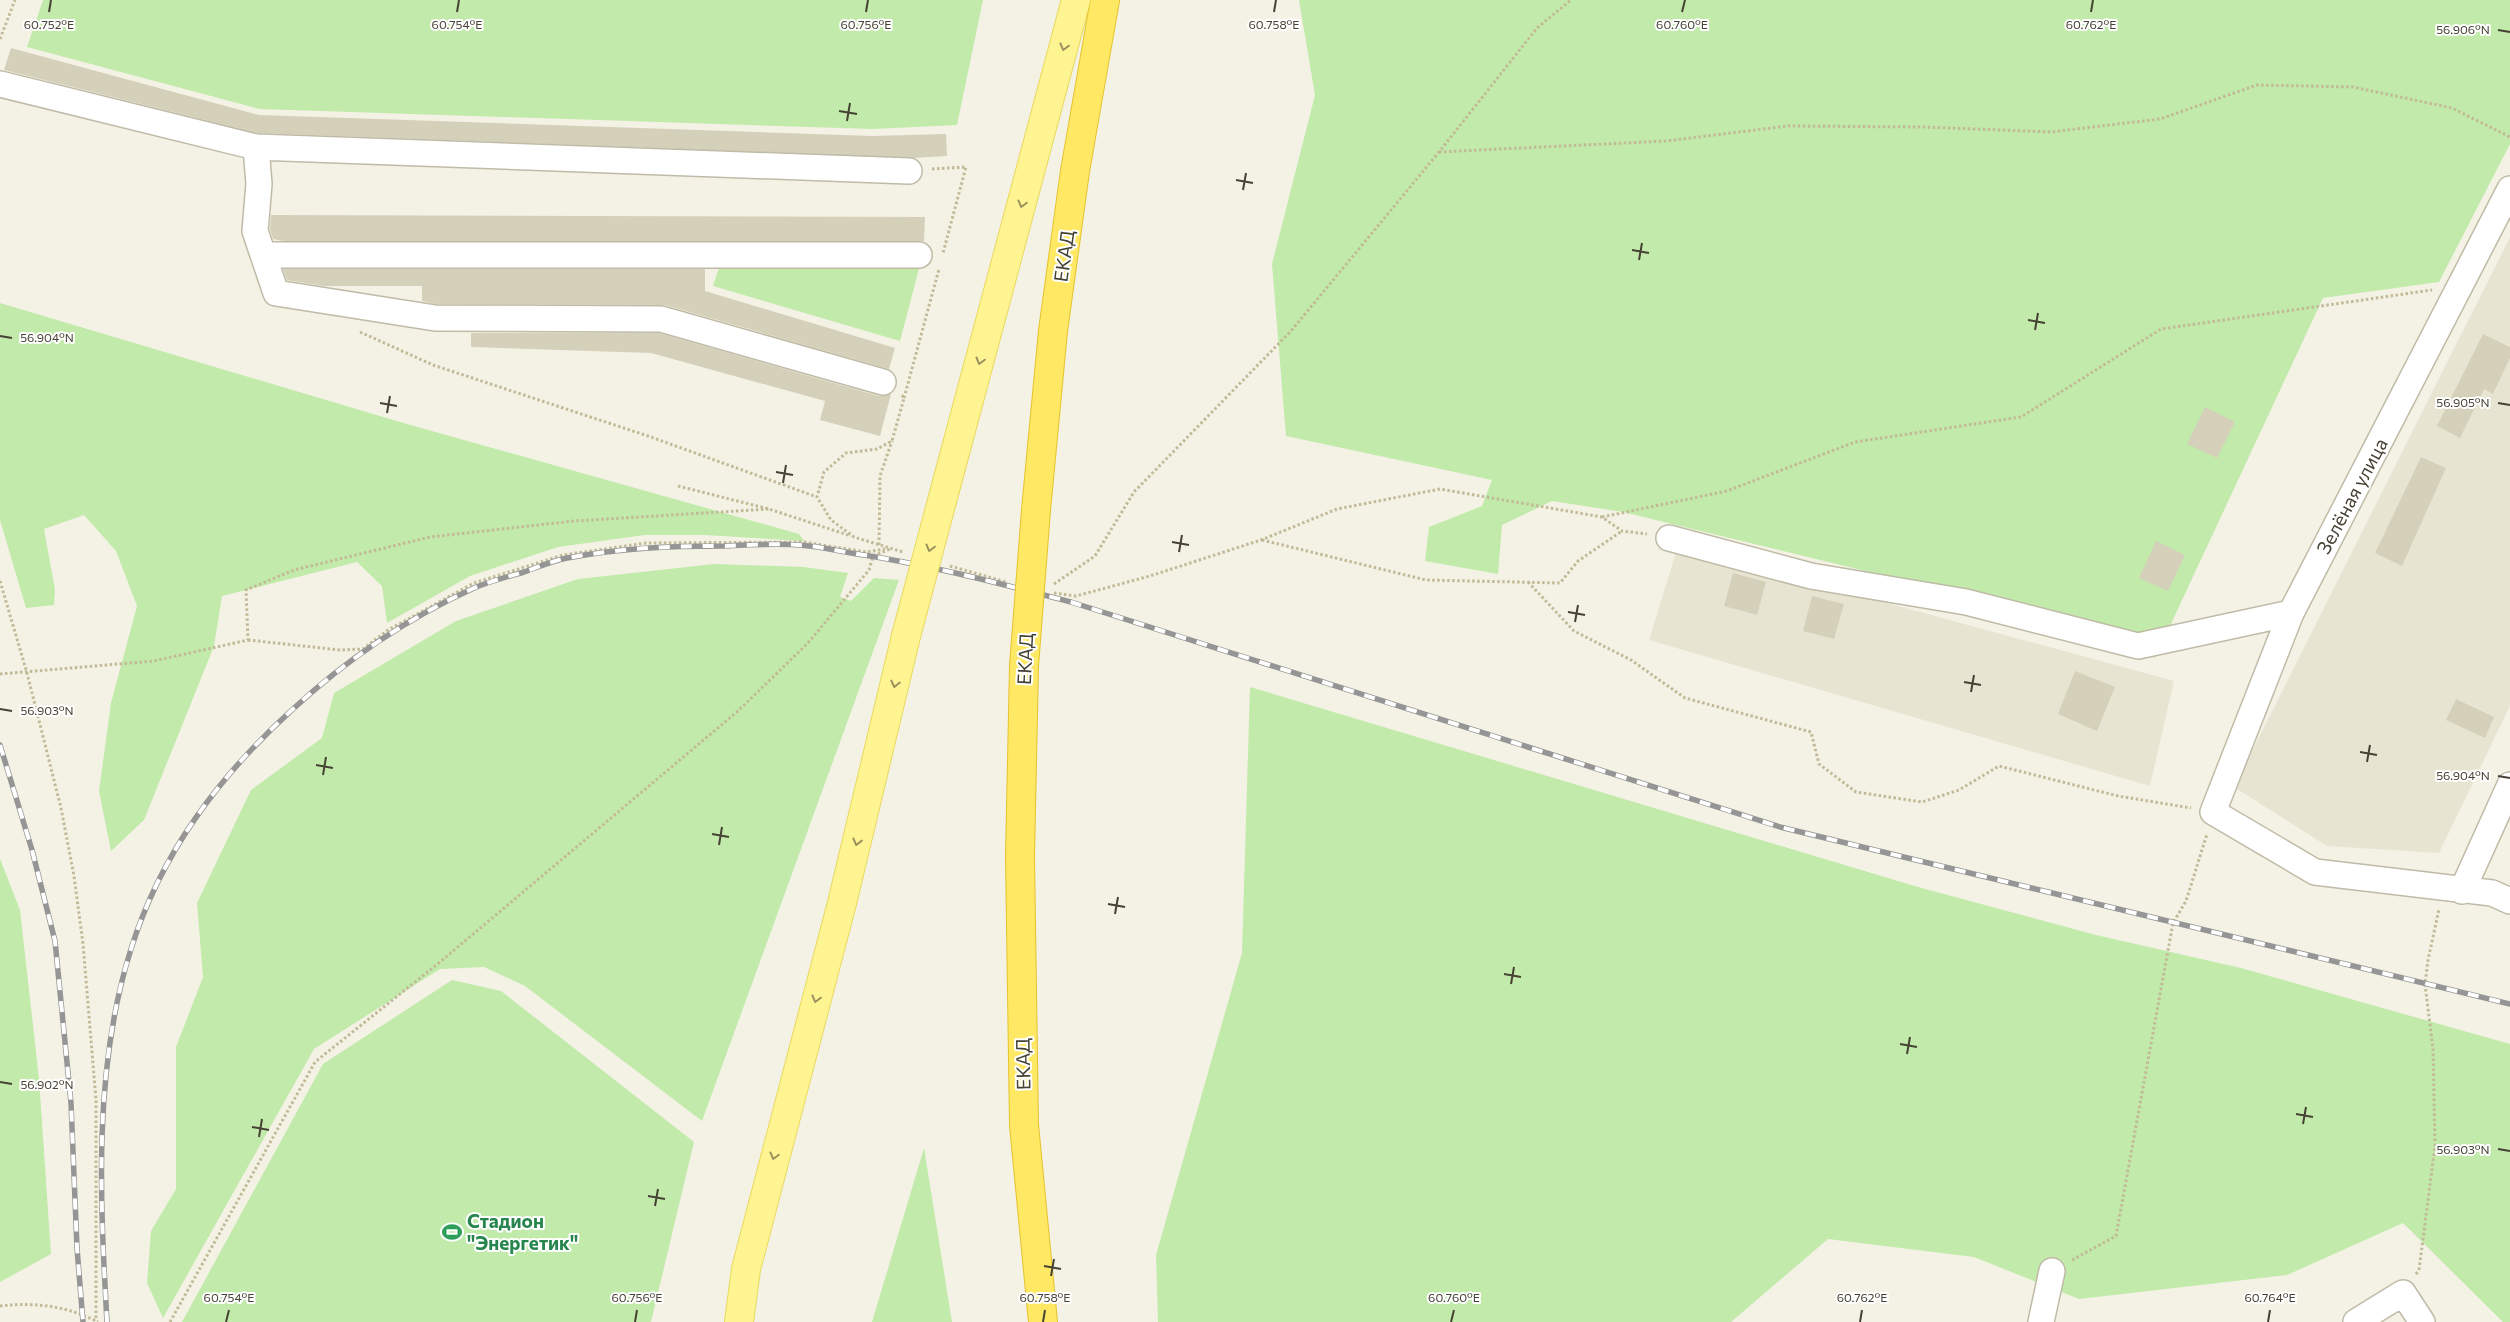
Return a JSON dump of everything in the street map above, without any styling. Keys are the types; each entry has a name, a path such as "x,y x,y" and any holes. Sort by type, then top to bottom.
{"highway":[{"name":"ЕКАД","path":"1043,1322 1024,1124 1020,857 1024,666 1053,331 1075,171 1105,0"}],"main road":[{"path":"739,1322 746,1269 794,1077 842,903 906,636 1076,0"}],"street":[{"path":"0,84 256,147 909,171"},
{"path":"256,147 259,184 255,231 276,293 435,318 661,319 883,382"},
{"name":"Зелёная улица","path":"2213,812 2291,613 2508,199"},
{"path":"264,255 919,255"},
{"path":"1669,538 1811,576 1966,602 2138,646 2291,613"},
{"path":"2462,891 2510,785"},
{"path":"2213,812 2315,872 2462,891 2492,893 2510,900"},
{"path":"2042,1322 2052,1271"},
{"path":"2356,1322 2403,1293 2422,1322"}],"path":[{"path":"0,40 15,0"},
{"path":"1048,587 1095,556 1134,492 1291,331 1439,152 1537,28 1571,0"},
{"path":"1439,152 1666,141 1788,126 1924,127 2051,132 2160,119 2257,85 2353,87 2452,108 2510,136"},
{"path":"1050,593 1076,596 1150,576 1261,540 1337,510 1440,489 1602,517 1727,490 1855,442 2021,417 2161,329 2462,285"},
{"path":"354,329 433,365 648,436 817,497 831,520 854,538"},
{"path":"879,546 880,476 904,398 898,389 883,382"},
{"path":"817,497 824,472 846,453 877,449 892,441"},
{"path":"678,486 769,509 854,538 909,554"},
{"path":"248,640 246,590 294,570 430,537 574,521 769,509"},
{"path":"1602,517 1622,531 1669,538"},
{"path":"1261,540 1426,580 1560,583 1578,560 1622,531"},
{"path":"0,674 154,661 248,640 340,650 363,649 388,630 474,584 562,555 646,543 804,542 866,552 890,549"},
{"path":"170,1322 315,1062 440,962 738,711 808,643 869,570 872,556 890,549"},
{"path":"947,565 1012,584"},
{"path":"0,581 28,673 60,808 74,876 83,944 96,1100 97,1321 82,1313 59,1306 0,1306"},
{"path":"1528,582 1574,631 1631,660 1685,698 1811,732 1819,764 1856,792 1922,802 1959,790 1999,766 2118,796 2213,812 2186,901 2173,923 2116,1236 2052,1271"},
{"path":"2403,1293 2419,1270 2435,1146 2433,1049 2425,984 2428,960 2441,901 2462,891"}],"shaded area":[{"path":"2510,237 2510,706 2439,853 2327,846 2234,787"},
{"path":"1678,546 2174,681 2150,786 1649,640"}],"green space":[{"path":"43,0 983,0 957,125 873,129 260,109 27,47"},
{"path":"1299,0 2510,0 2510,144 2439,282 2323,298 2155,658 1956,593 1623,512 1552,501 1502,525 1498,574 1425,561 1429,527 1482,506 1492,480 1286,436 1272,264 1315,95"},
{"path":"721,262 920,265 900,341 713,286"},
{"path":"0,303 400,422 799,534 804,541 704,535 645,535 558,547 470,576 387,623 382,586 357,562 222,596 214,646 144,820 111,851 99,791 111,703 137,606 116,551 84,515 44,529 55,590 54,605 26,608 0,520"},
{"path":"714,564 803,567 848,573 840,597 851,601 874,578 899,580 702,1121 525,986 484,967 440,969 314,1049 163,1318 147,1283 151,1231 176,1189 176,1047 203,977 197,903 251,790 322,738 334,693 456,621 578,579"},
{"path":"1250,687 1918,887 2096,935 2241,968 2510,1044 2510,1322 2503,1322 2403,1223 2287,1275 2079,1299 1974,1257 1828,1239 1731,1322 1158,1322 1156,1255 1242,953"},
{"path":"0,859 20,910 39,1079 51,1254 0,1282"},
{"name":"Стадион \"Энергетик\"","path":"452,980 501,991 694,1142 651,1322 182,1322 323,1064"},
{"path":"924,1148 952,1322 872,1322"}],"building":[{"path":"11,48 259,115 872,136 946,134 947,156 913,158 258,133 4,70"},
{"path":"271,215 925,217 924,241 283,241 273,239 270,229"},
{"path":"283,269 705,269 705,291 895,348 889,369 665,305 436,304 422,301 422,286 324,286 287,280"},
{"path":"471,333 659,333 879,396 891,394 880,436 820,420 825,401 651,353 471,347"},
{"path":"2483,334 2510,347 2510,358 2493,394 2484,389 2460,438 2437,426"},
{"path":"2205,407 2235,422 2217,458 2187,444"},
{"path":"2421,457 2446,468 2402,566 2375,553"},
{"path":"2156,541 2185,555 2168,591 2139,578"},
{"path":"1733,573 1766,582 1757,615 1724,606"},
{"path":"1812,596 1844,604 1834,639 1803,631"},
{"path":"2075,671 2115,687 2097,731 2058,714"},
{"path":"2456,699 2494,717 2485,738 2446,720"}],"railway":[{"path":"107,1322 101,1181 102,1134 110,1040 119,994 131,949 144,914 159,880 196,818 217,789 266,735 313,691 379,641 425,613 480,586 561,559 607,552 664,547 799,545 879,557 962,574 1071,602 1780,827 2510,1004"},
{"path":"0,745 32,850 55,941 71,1103 77,1248 83,1322"}],"place":[{"name":"Стадион \"Энергетик\"","path":"452,1232"}]}
